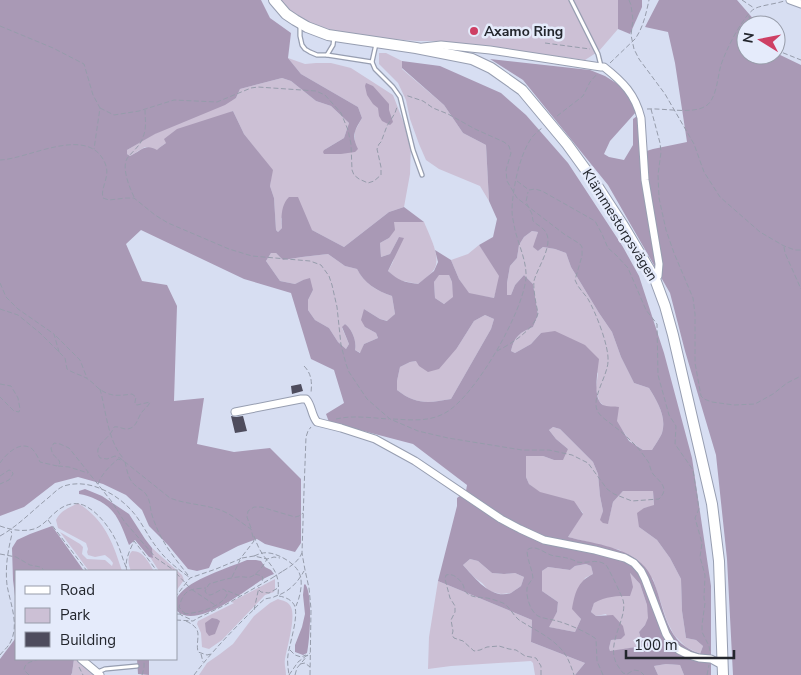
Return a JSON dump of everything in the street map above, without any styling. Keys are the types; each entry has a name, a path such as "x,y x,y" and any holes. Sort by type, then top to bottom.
{"street":[{"name":"Klämmestorpsvägen","path":"274,0 286,14 318,31 334,36 416,48 472,59 491,68 522,90 567,144 596,184 655,279 673,335 712,504 719,561 723,670"},
{"path":"788,0 801,4"},
{"path":"416,48 441,45 490,50 602,67 623,82 639,110 645,180 658,259 659,270 658,276 655,279"},
{"path":"235,412 306,399 317,422 375,439 415,462 501,519 528,533 544,540 618,556 634,563 645,579 666,634 672,644 689,655 711,659 723,670"},
{"path":"82,660 99,674"}],"lane":[{"path":"571,0 598,54 602,67"},
{"path":"300,23 300,36 305,49 317,55 372,62"},
{"path":"328,55 334,45 334,36"},
{"path":"376,43 372,62 375,70 393,87 400,97 413,150 422,175"},
{"path":"99,674 105,668 137,666"}],"path":[{"path":"629,0 631,5 632,42 639,59 665,94 694,144 704,172 720,197 760,232 784,246 801,250"},
{"path":"557,116 583,96 592,79 602,67 638,35 649,0"},
{"path":"749,15 754,9 788,0"},
{"path":"744,1 754,9"},
{"path":"0,26 53,48 84,64 93,95 100,108 114,115 145,109 174,100 218,102 251,88 258,87 316,91 325,95 341,113 351,144 352,170 354,175 368,183 381,175 382,171 377,149 391,119 396,114 400,97 403,95 423,101 433,108 504,142 509,146 511,153 506,170 508,181 518,198 582,247 582,256 575,280 588,299 598,320 609,359 607,371 598,392 595,408 599,414 617,428 640,451 652,473 663,485 661,497 659,499 632,502 620,497 607,489 588,463 572,455 548,450 522,450 448,438 418,431 390,419 367,399 349,372 342,345 332,285 329,276 321,265 310,261 252,256 229,249 168,223 134,198 124,165 126,159 143,140 146,130 145,109"},
{"path":"639,110 651,108 694,110 706,107 714,95 726,52 736,35"},
{"path":"545,43 596,50"},
{"path":"786,54 801,60"},
{"path":"94,150 100,108"},
{"path":"651,108 661,152 657,187 666,230 694,298 695,363 701,396 712,402 734,405 755,404 801,376"},
{"path":"333,419 425,420 434,418 454,408 472,388 496,352 521,300 526,271 512,213 514,192 525,148 533,136 545,126"},
{"path":"0,160 61,146 86,146 94,150 104,162 107,172 102,191 103,198 109,200 134,198"},
{"path":"516,181 529,190 542,191 595,221 608,248 628,268 646,310 657,324 658,375 669,415 676,426 675,444 693,470 698,509 695,518 702,543 700,557 704,575 705,603 702,632 709,646 711,659 707,675"},
{"path":"496,352 517,340 534,324 537,318 534,283 548,239 544,230 533,221 526,199 529,190"},
{"path":"784,246 785,253 801,289"},
{"path":"0,283 6,297 54,334 80,360 88,378 100,389 112,396 132,394 136,397 135,402 137,405 150,402 133,427 128,429 118,426 114,427 111,433 99,445 97,450 100,458 103,460 115,456 120,458 170,498 179,502 216,508 251,528 254,541 240,558 232,577"},
{"path":"0,309 18,315 40,333 65,358 67,369 72,373 88,378"},
{"path":"54,334 59,352"},
{"path":"304,366 312,380 310,404"},
{"path":"0,384 12,386 18,398 19,412 14,411 0,397"},
{"path":"100,389 113,443 125,461 126,472 135,486 143,490 147,495 151,513 163,539 172,555 190,578"},
{"path":"310,675 311,610 302,553 303,512 306,437 312,425 317,422"},
{"path":"57,466 60,460 52,455 51,448 54,443 69,448 112,502 124,521 156,558 172,570"},
{"path":"0,463 3,458 14,450 26,446 32,449 40,462 69,467 88,474"},
{"path":"98,484 108,468 118,459 125,461"},
{"path":"0,476 9,470 13,474 9,480 0,484"},
{"path":"0,536 11,530 62,487 80,483 102,489 118,498 132,511 148,536 167,560 190,578"},
{"path":"92,486 98,484"},
{"path":"0,526 11,530 33,529 41,525 64,506 78,503 87,506 95,512 112,534 126,569"},
{"path":"278,596 279,587 276,571 262,553 247,517 248,511 254,507 261,507 295,517 303,512"},
{"path":"48,519 86,570"},
{"path":"0,655 10,643 14,631 15,619 7,583 7,555 12,534 11,530"},
{"path":"126,569 130,550 134,542 156,570"},
{"path":"603,675 597,661 596,639 592,635 565,623 540,617 530,608 527,589 533,578 527,556 527,550 530,547 550,555 575,561 594,561 608,567 623,601 622,616 613,644 614,659 623,673 627,674 634,670 640,671 644,675"},
{"path":"178,594 190,578 240,558 270,553 293,565 300,578 299,598 295,607 288,657 289,675"},
{"path":"178,620 193,621 216,610 293,565 302,553"},
{"path":"0,554 16,557 30,565 40,566 43,570"},
{"path":"254,556 267,559 274,557 283,559"},
{"path":"187,614 182,612 179,607 181,599 191,588 206,588 209,584 232,577 248,577 259,570 267,559"},
{"path":"194,675 238,625 266,599 278,596 297,582 305,570"},
{"path":"254,574 262,576 263,579 254,611"},
{"path":"541,675 541,666 536,658 499,646 474,651 463,642 454,638 451,620 455,612 455,606 450,598 445,579 446,575 451,574 455,576 461,581 465,591 469,594 505,604 514,616 552,641 563,651 574,675"},
{"path":"178,575 191,588 215,605"},
{"path":"260,585 259,590 265,593 273,592 279,587"},
{"path":"206,588 205,591 210,596 220,590 241,596"},
{"path":"181,591 185,589 186,592"},
{"path":"181,614 207,609 225,600 226,591"},
{"path":"278,596 287,598 293,602 295,607"},
{"path":"178,609 181,614 193,621"},
{"path":"207,609 216,610"},
{"path":"186,621 196,628 197,648 202,656 202,664"},
{"path":"289,650 301,657 310,652"},
{"path":"295,675 300,664 310,652"},
{"path":"289,675 298,662 310,652"},
{"path":"200,654 212,654"},
{"path":"29,675 24,670 25,665 36,660"},
{"path":"142,675 144,660"},
{"path":"300,664 305,663 310,668"}],"green space":[{"name":"Axamo Ring","path":"277,0 618,0 618,29 599,51 585,60 442,41 378,38 337,32 301,20 291,14"},
{"path":"379,53 386,53 402,61 402,69 444,105 463,133 486,145 489,201 480,186 439,169 426,160 410,119 406,100 398,83 379,64"},
{"path":"288,58 305,64 331,63 351,68 393,95 411,142 410,174 404,207 389,212 344,247 312,230 281,218 282,228 278,232 276,230 274,198 270,186 272,170 244,134 233,111 166,143 157,151 145,147 130,156 127,154 127,150 154,134 236,98 240,89 282,78 291,81 316,101 331,106 349,123 344,138 324,150 355,142 355,131 362,118 358,107 301,74"},
{"path":"394,221 424,222 432,240 437,260 436,266 418,284 398,280 388,271 393,262 399,237 390,254 381,257 380,243 389,238"},
{"path":"532,231 538,232 536,239 538,251 543,247 566,253 571,267 612,332 621,357 634,383 649,388 655,398 662,415 663,427 661,435 652,450 643,450 630,441 599,401 596,388 598,373 541,333 531,344 515,353 511,351 514,342 521,333 533,327 538,315 533,284 524,275 515,285 511,295 507,296 510,266 517,258 519,245 524,237"},
{"path":"479,245 500,276 494,298 469,294 459,279 451,260 468,254"},
{"path":"271,253 276,253 283,260 328,254 345,266 357,269 372,286 392,296 395,314 388,321 380,319 364,309 365,327 376,333 378,338 364,344 361,353 355,350 353,336 345,324 342,328 349,344 346,349 338,342 329,328 315,320 308,310 308,300 313,290 303,280 295,284 280,281 266,261"},
{"path":"438,275 449,275 452,282 454,297 444,304 435,298 434,282"},
{"path":"485,315 494,319 491,329 451,399 423,402 410,398 397,390 400,367 410,362 457,348 474,321"},
{"path":"553,427 560,429 593,462 598,474 603,511 601,520 608,523 613,502 623,491 653,491 654,506 644,508 639,527 657,540 670,558 681,579 682,611 686,638 696,640 703,646 700,654 686,647 674,635 667,621 653,579 620,550 568,537 583,513 573,501 540,493 529,484 526,477 526,456 543,456 554,460 568,449 549,430"},
{"path":"78,503 95,517 107,533 122,570 88,570 60,532 83,547 82,554 87,559 105,560 112,566 113,563 105,555 95,557 88,555 86,543 58,528 56,520 66,510"},
{"path":"152,548 176,570 158,570 150,557 153,558"},
{"path":"132,551 140,553 153,570 131,570 128,560"},
{"path":"470,559 478,561 492,573 515,573 524,577 521,586 511,593 501,594 489,591 463,565"},
{"path":"586,564 591,566 593,574 585,578 573,609 581,619 575,632 548,627 557,612 558,602 542,591 542,571 548,567 570,570 575,566"},
{"path":"178,571 182,575 184,580 178,588"},
{"path":"629,572 640,584 649,618 639,632 641,639 636,647 610,652 611,640 621,639 606,614 596,616 591,612 594,602 613,596"},
{"path":"275,579 274,592 265,595 222,640 209,649 202,647 198,621"},
{"path":"438,581 532,620 531,642 585,663 575,675 535,675 531,661 428,669 429,637"},
{"path":"278,599 288,604 292,612 292,625 285,661 286,675 199,675 207,663 233,644 254,616"},
{"path":"74,660 79,660 94,675 71,675"},
{"path":"666,664 680,665 684,675 658,675 654,666"}],"shaded area":[{"path":"0,0 261,0 270,18 291,33 288,58 301,74 358,107 362,118 354,136 358,149 355,152 324,154 324,150 344,138 349,123 331,106 316,101 291,81 282,78 240,89 236,98 225,105 155,134 127,150 127,154 130,156 143,148 149,147 157,150 166,143 164,139 177,129 233,111 244,134 273,170 270,186 274,198 276,230 278,232 282,228 283,207 289,197 298,197 312,230 344,247 389,212 404,207 424,222 394,222 395,230 389,238 380,243 381,257 390,254 399,237 404,238 388,271 395,277 409,283 418,284 434,271 438,262 435,250 451,260 459,279 469,293 494,298 499,276 479,245 493,237 497,219 489,201 486,145 463,133 444,105 402,68 402,61 440,66 501,93 526,115 568,163 623,247 639,276 664,353 692,458 711,586 711,675 684,675 680,665 666,664 654,666 658,675 575,675 585,663 531,642 532,620 438,581 457,506 457,498 466,491 467,485 413,444 329,422 326,414 344,403 334,370 311,359 291,293 244,279 141,230 126,244 142,281 167,285 177,306 174,401 204,398 197,444 234,452 270,448 301,479 301,543 295,552 265,544 257,539 213,559 209,568 197,571 188,569 149,526 142,510 126,495 103,484 78,477 55,483 24,507 0,516","holes":["532,231 538,232 533,247 538,251 543,247 566,253 571,267 612,332 621,357 634,383 649,388 658,404 662,415 663,427 661,435 652,450 643,450 629,441 617,421 619,407 605,406 600,402 596,384 599,359 585,345 555,331 541,333 531,344 515,353 511,351 516,339 521,333 533,327 538,315 533,284 524,275 515,285 511,295 507,295 510,266 517,258 519,245 524,237","271,253 276,253 283,260 328,254 345,266 357,269 372,286 392,296 395,314 387,321 364,309 361,320 365,327 376,333 378,338 364,344 360,353 355,350 353,336 345,324 342,327 349,344 346,349 338,342 329,328 315,320 308,310 308,300 313,290 310,278 295,284 280,281 266,261","439,275 449,275 452,282 453,297 444,304 435,298 434,282","485,315 494,319 491,329 451,399 423,402 410,398 397,390 400,367 416,361 419,366 428,372 439,369 457,348 474,321","553,427 560,429 593,462 598,474 603,511 600,520 603,523 608,524 613,502 623,491 653,491 654,505 644,508 637,513 639,527 657,540 670,558 681,579 682,611 686,638 696,640 703,646 700,654 686,647 670,629 654,582 641,563 616,549 568,537 583,514 574,501 540,492 529,484 526,477 526,456 543,456 554,460 563,460 568,449 549,430","470,559 478,561 492,573 515,573 524,577 521,586 511,593 504,594 490,591 463,565","586,564 591,566 593,574 580,584 576,593 572,609 581,619 575,632 549,627 557,612 558,602 542,591 542,571 548,567 570,570 575,566","630,573 640,584 647,605 648,618 639,632 641,639 636,647 610,651 611,640 621,639 625,635 623,626 613,615 596,616 591,612 594,603 616,596 630,596 633,587"]},
{"path":"618,0 642,0 642,7 630,34 618,29"},
{"path":"659,0 737,0 750,15 736,15 736,65 786,65 786,58 801,65 801,675 733,675 727,559 716,455 670,293 608,185 523,80 490,59 590,70 605,76 624,88 636,112 610,141 604,154 624,160 633,145 633,119 637,116 640,153 687,142 675,63 668,32 645,27"},
{"path":"366,83 373,86 389,104 393,122 390,125 382,121 378,108 367,95"},
{"path":"85,489 102,496 129,514 152,548 153,558 149,557 135,540 129,545 116,515 110,508 98,500 79,494 79,491"},
{"path":"52,526 83,570 15,570 15,596 12,548 17,540"},
{"path":"247,560 261,561 274,574 231,601 207,613 195,616 185,615 178,612 178,597 184,590 191,584"},
{"path":"305,584 308,589 310,617 307,653 303,655 295,652 295,645 305,614 303,595"},
{"path":"212,618 220,621 215,634 209,636 206,632 205,623"},
{"path":"15,639 15,660 74,660 71,675 0,675 0,659"},
{"path":"137,660 149,660 149,675 138,674"}],"building":[{"path":"301,384 303,391 292,394 291,386"},
{"path":"231,416 243,416 247,431 235,433"}],"place":[{"name":"Axamo Ring","path":"474,31"}]}
